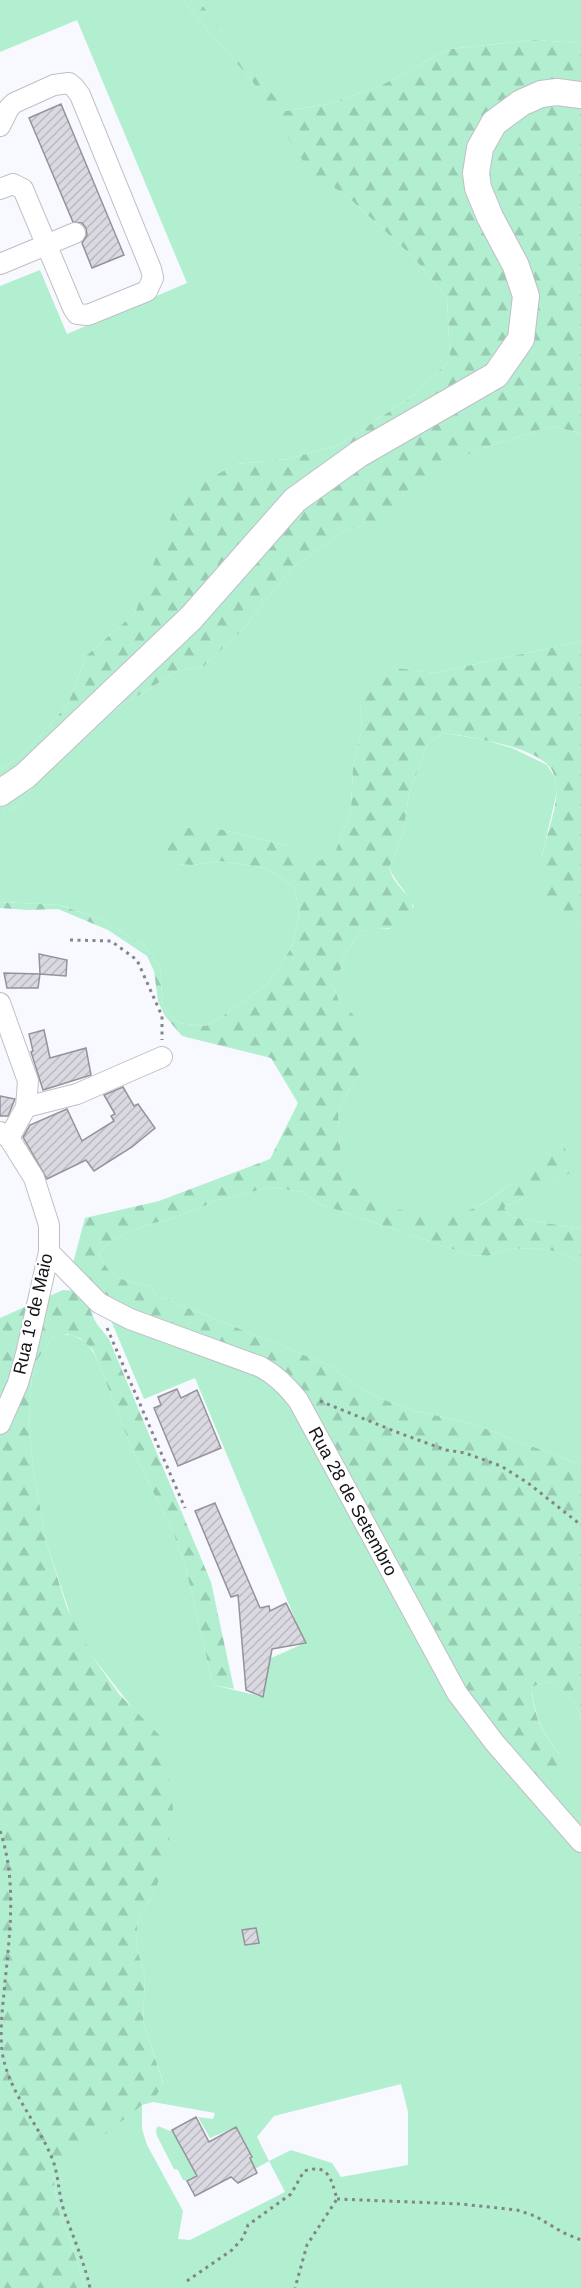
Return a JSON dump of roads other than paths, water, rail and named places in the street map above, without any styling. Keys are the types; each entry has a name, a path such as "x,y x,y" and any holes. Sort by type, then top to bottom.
{"main road":[{"path":"0,793 25,776 191,618 296,500 359,454 496,375 521,339 526,296 516,266 481,195 476,173 480,148 494,123 520,103 541,94 557,92 581,95"}],"street":[{"path":"0,126 9,108 19,100 61,83 69,83 74,87 80,94 152,269 151,286 147,291 88,315 81,315 73,308 23,189 13,184 0,189"},
{"path":"0,264 75,233"},
{"path":"0,1003 28,1081 26,1107 5,1135"},
{"path":"26,1107 77,1094 162,1057"},
{"name":"Rua 1º de Maio","path":"0,1424 21,1373 49,1252 50,1225 34,1178 5,1135"},
{"name":"Rua 28 de Setembro","path":"49,1252 99,1303 130,1319 261,1367 271,1372 290,1390 298,1400 457,1693 494,1742 581,1842"}]}
